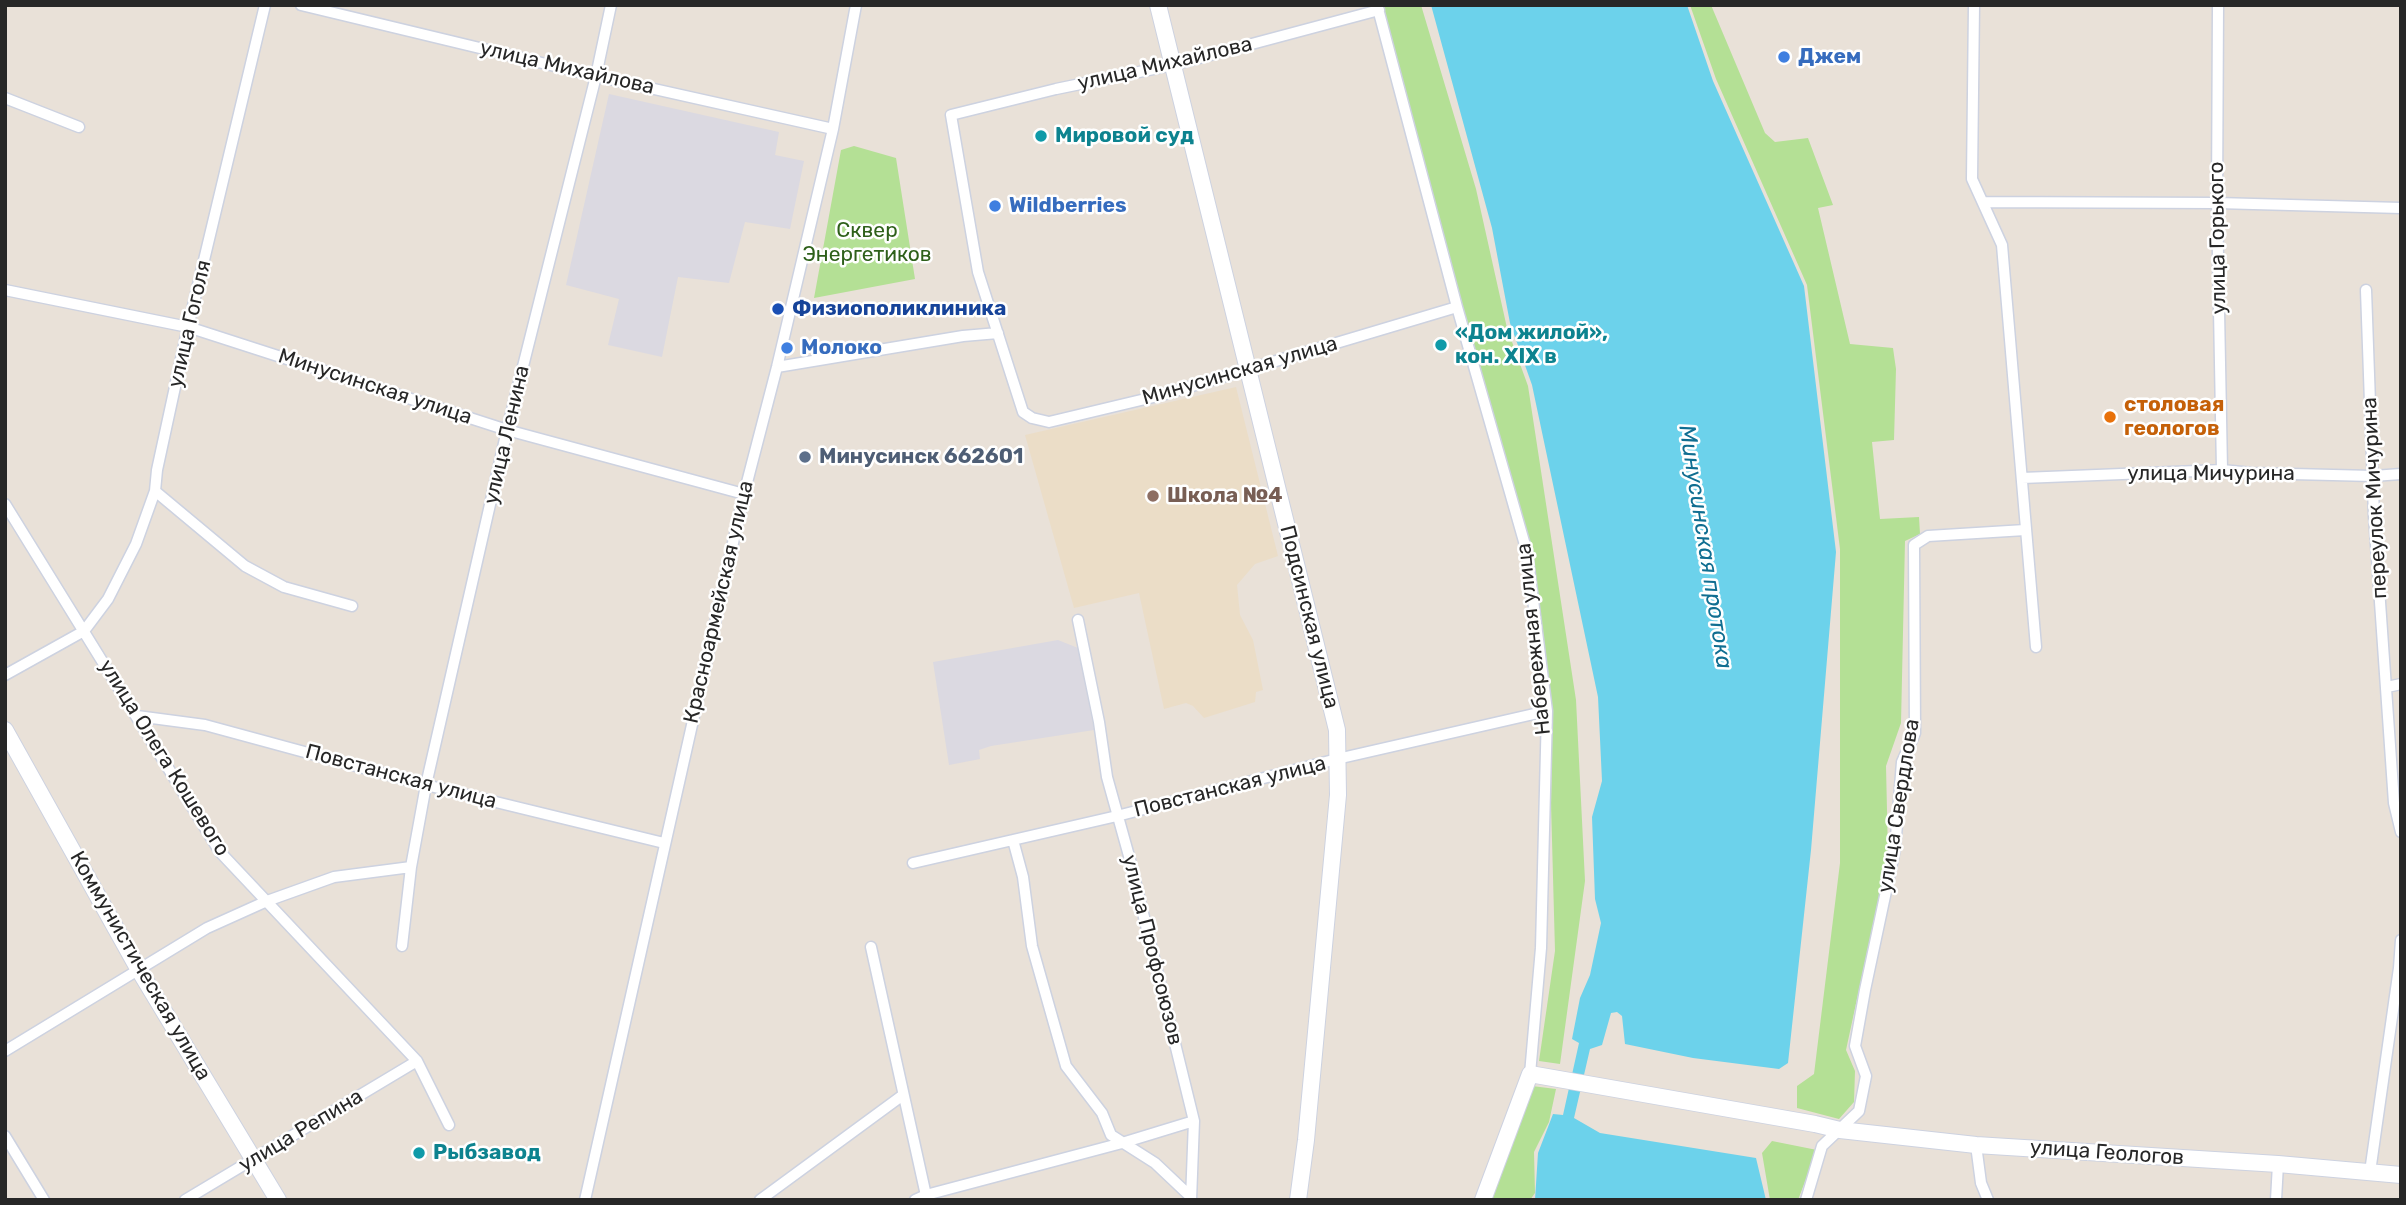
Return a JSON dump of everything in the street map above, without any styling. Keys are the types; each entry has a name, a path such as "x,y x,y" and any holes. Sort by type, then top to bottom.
{"street":[{"name":"улица Гоголя","path":"84,631 108,598 136,544 155,491 157,470 188,327 265,5"},
{"name":"улица Михайлова","path":"301,5 596,76 833,129"},
{"name":"улица Ленина","path":"402,946 411,867 426,785 507,430 596,76 611,5"},
{"name":"Красноармейская улица","path":"586,1200 744,494 777,368 833,129 856,5"},
{"name":"Подсинская улица","path":"1158,5 1337,730 1339,796 1307,1140 1298,1200"},
{"path":"1974,5 1972,179 2002,245 2036,647"},
{"name":"улица Горького","path":"2218,5 2217,203 2222,470"},
{"name":"улица Михайлова","path":"998,333 978,272 951,115 1056,89 1173,65 1378,8"},
{"name":"Набережная улица","path":"1378,8 1457,307 1527,552 1547,711 1541,948 1530,1074 1483,1200"},
{"path":"5,97 79,127"},
{"path":"1983,202 2217,203 2401,208"},
{"name":"Минусинская улица","path":"5,290 188,327 507,430 744,494"},
{"name":"переулок Мичурина","path":"2366,290 2374,516 2394,803 2401,832"},
{"name":"Минусинская улица","path":"998,333 1023,412 1032,418 1049,422 1162,395 1457,307"},
{"path":"777,368 998,333"},
{"name":"улица Мичурина","path":"2022,478 2222,470 2373,476 2401,474"},
{"path":"155,491 244,566 284,587 352,606"},
{"name":"улица Олега Кошевого","path":"5,505 220,852 417,1061 449,1125"},
{"name":"улица Свердлова","path":"1806,1200 1822,1146 1859,1111 1866,1076 1855,1046 1895,849 1902,762 1916,733 1914,545 1928,536 2025,530"},
{"name":"улица Профсоюзов","path":"1078,620 1099,722 1107,777 1194,1121 1191,1199"},
{"path":"5,675 84,631"},
{"path":"2387,687 2401,684"},
{"name":"Повстанская улица","path":"913,863 1117,816 1337,759 1547,711"},
{"name":"Повстанская улица","path":"137,716 205,725 426,785 664,843"},
{"name":"Коммунистическая улица","path":"5,730 139,970 278,1200"},
{"path":"1013,840 1023,877 1032,946 1066,1066 1102,1113 1111,1135 1156,1163 1191,1199"},
{"path":"5,1051 207,928 267,901 334,877 411,867"},
{"path":"2370,1172 2401,940"},
{"path":"871,947 923,1198 1194,1121"},
{"path":"2386,1055 2401,1052"},
{"name":"улица Репина","path":"185,1200 417,1061"},
{"name":"улица Геологов","path":"1530,1074 1840,1130 1976,1145 2278,1164 2401,1175"},
{"path":"760,1200 903,1095"},
{"path":"5,1136 44,1200"},
{"path":"1976,1145 1981,1183 1988,1200"},
{"path":"2276,1200 2278,1164"}],"shaded area":[{"path":"609,94 779,132 775,155 804,161 790,229 745,222 729,283 678,277 662,357 608,345 619,299 566,285"},
{"name":"Школа №4","path":"1236,387 1278,556 1255,564 1237,585 1240,615 1253,640 1263,690 1256,692 1255,702 1204,718 1193,706 1186,703 1164,709 1139,593 1074,608 1025,435"},
{"path":"1058,640 1078,648 1094,730 991,746 979,750 980,759 949,765 933,662"}],"green space":[{"path":"1382,5 1421,5 1476,189 1507,328 1528,386 1576,700 1585,881 1560,1064 1539,1061 1555,951 1551,803 1552,711 1531,549 1460,306"},
{"path":"1690,5 1711,5 1765,133 1775,142 1808,138 1833,205 1818,208 1850,344 1893,348 1896,369 1894,440 1872,442 1880,519 1919,517 1920,534 1905,541 1901,723 1886,766 1888,855 1846,1050 1855,1071 1854,1102 1839,1119 1797,1108 1797,1086 1814,1074 1840,863 1840,549 1807,285 1716,79"},
{"name":"Сквер Энергетиков","path":"854,146 896,158 915,279 814,298 841,150"},
{"path":"1532,1086 1556,1089 1549,1122 1534,1152 1535,1193 1530,1200 1492,1200"},
{"path":"1772,1141 1817,1150 1798,1200 1770,1200 1762,1153"}],"water":[{"name":"Минусинская протока","path":"1431,5 1687,5 1713,81 1804,286 1836,552 1811,850 1788,1063 1779,1069 1693,1058 1625,1044 1622,1016 1617,1012 1611,1013 1602,1045 1590,1049 1574,1118 1600,1133 1756,1158 1766,1200 1535,1200 1538,1153 1553,1114 1563,1115 1579,1043 1572,1039 1580,998 1590,975 1601,923 1595,899 1592,817 1602,781 1598,697 1532,385 1510,323 1492,228"}],"place":[{"name":"Джем","path":"1784,57"},
{"name":"Мировой суд","path":"1041,136"},
{"name":"Wildberries","path":"995,206"},
{"name":"Физиополиклиника","path":"778,309"},
{"name":"«Дом жилой», кон. ХIХ в","path":"1441,345"},
{"name":"Молоко","path":"787,348"},
{"name":"столовая геологов","path":"2110,417"},
{"name":"Минусинск 662601","path":"805,457"},
{"name":"Школа №4","path":"1153,496"},
{"name":"Рыбзавод","path":"419,1153"}]}
